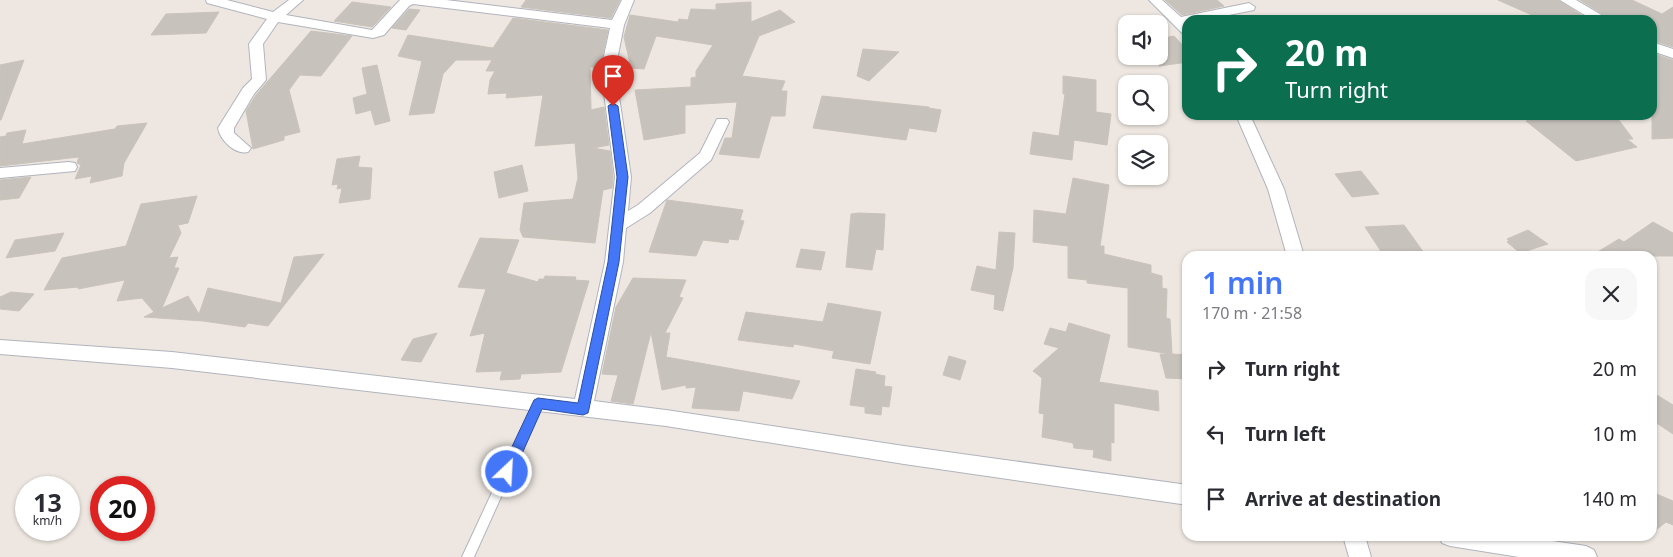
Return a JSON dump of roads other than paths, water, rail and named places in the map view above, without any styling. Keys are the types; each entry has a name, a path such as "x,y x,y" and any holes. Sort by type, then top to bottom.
{"street":[{"path":"212,0 275,17 373,34 379,32 404,3 410,0"},
{"path":"243,148 228,135 226,128 248,91 259,80 256,44 266,27 275,17 297,0"},
{"path":"414,0 617,25"},
{"path":"583,409 614,262 623,177 608,70 617,25 628,0"},
{"path":"1155,0 1182,24"},
{"path":"1566,0 1594,15"},
{"path":"1222,15 1249,8"},
{"path":"1657,48 1673,54"},
{"path":"1245,120 1276,189 1295,251"},
{"path":"618,224 644,209 706,156 722,122"},
{"path":"0,173 70,167"},
{"path":"0,347 172,360 691,421 904,455 1182,494"},
{"path":"1355,541 1360,557"},
{"path":"1482,541 1586,557"}],"lane":[{"path":"468,557 538,404"}]}
